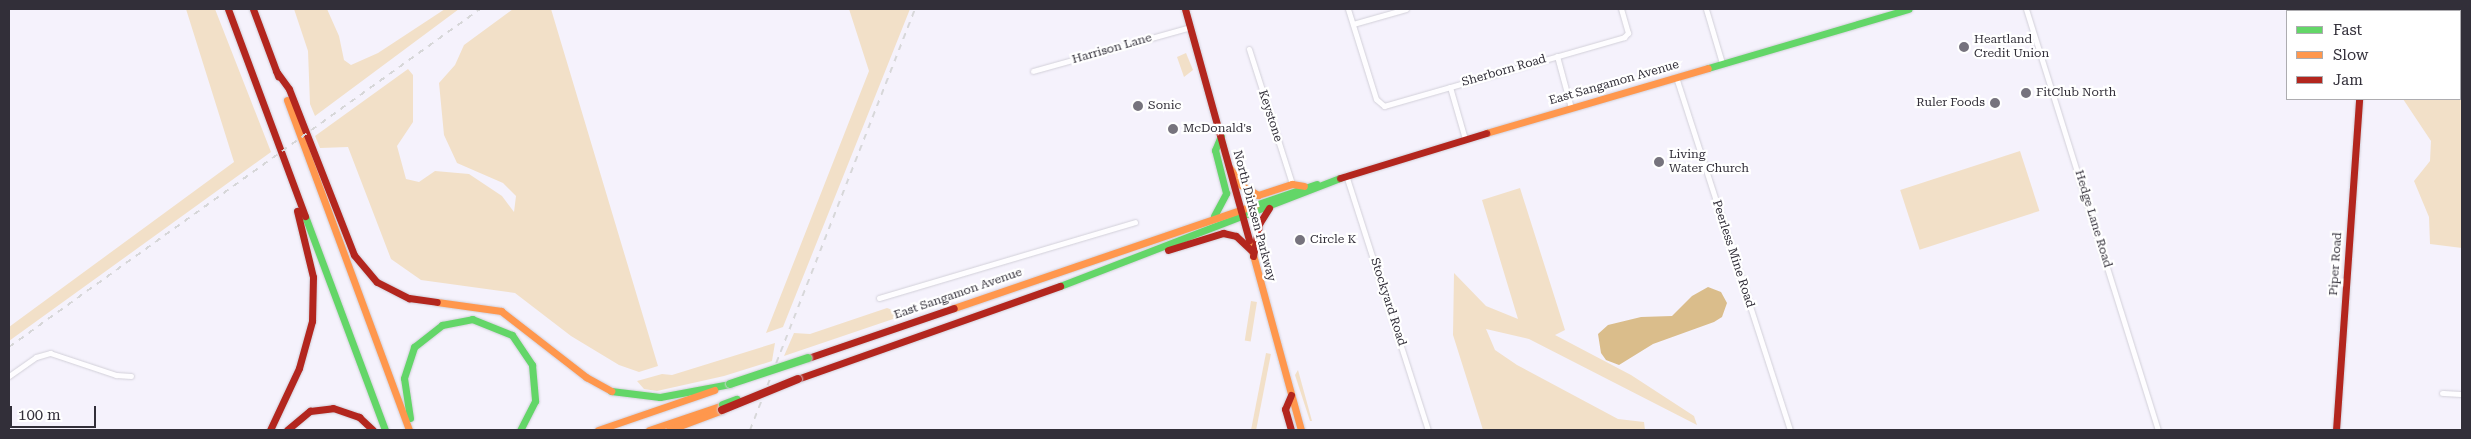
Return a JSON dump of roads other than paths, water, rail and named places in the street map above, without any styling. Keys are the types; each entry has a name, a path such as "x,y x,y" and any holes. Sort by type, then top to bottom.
{"main road":[{"path":"228,9 385,430"},
{"path":"253,9 409,430"},
{"name":"North Dirksen Parkway","path":"1185,9 1300,430"},
{"name":"East Sangamon Avenue","path":"723,408 1154,252 1269,208 1346,175 1465,138 1909,9"},
{"path":"276,71 289,89 354,255 377,282 409,298 501,311 586,377 613,392 660,397 730,384"},
{"name":"Piper Road","path":"2336,430 2359,100"},
{"path":"1213,217 1223,206 1226,193 1215,150 1221,136"},
{"path":"270,430 302,360 314,306 311,264 284,162"},
{"path":"1229,167 1241,185 1255,194 1292,184 1304,186"},
{"name":"East Sangamon Avenue","path":"598,430 1213,217 1304,186 1326,182"},
{"path":"1252,253 1258,224 1269,208"},
{"path":"1154,252 1223,232 1236,236 1252,253"},
{"path":"415,430 404,388 410,353 433,330 452,322 472,319 512,335 532,365 535,401 520,430"},
{"path":"1291,395 1286,409 1291,430"},
{"path":"287,430 310,412 333,408 350,412 373,430"},
{"path":"649,430 723,408"},
{"path":"669,430 723,408"}],"street":[{"path":"1348,9 1353,24 1406,9"},
{"name":"Sherborn Road","path":"1353,24 1381,105 1450,87 1627,34 1621,9"},
{"path":"1706,9 1722,63"},
{"name":"Hedge Lane Road","path":"2026,9 2158,430"},
{"name":"Harrison Lane","path":"1033,71 1191,26"},
{"name":"Keystone","path":"1249,49 1292,184"},
{"path":"1557,56 1571,108"},
{"name":"Peerless Mine Road","path":"1676,77 1790,430"},
{"path":"1450,87 1465,138"},
{"name":"Stockyard Road","path":"1346,175 1428,430"},
{"path":"879,298 1135,222"},
{"path":"9,376 36,357 50,353 116,375 131,376"},
{"path":"2442,393 2462,394"}],"railway":[{"path":"9,347 480,9"},
{"path":"750,430 915,9"}],"place":[{"name":"Heartland Credit Union","path":"1964,47"},
{"name":"FitClub North","path":"2026,93"},
{"name":"Ruler Foods","path":"1995,103"},
{"name":"Sonic","path":"1138,106"},
{"name":"McDonald's","path":"1173,129"},
{"name":"Living Water Church","path":"1659,162"},
{"name":"Circle K","path":"1300,240"}]}
